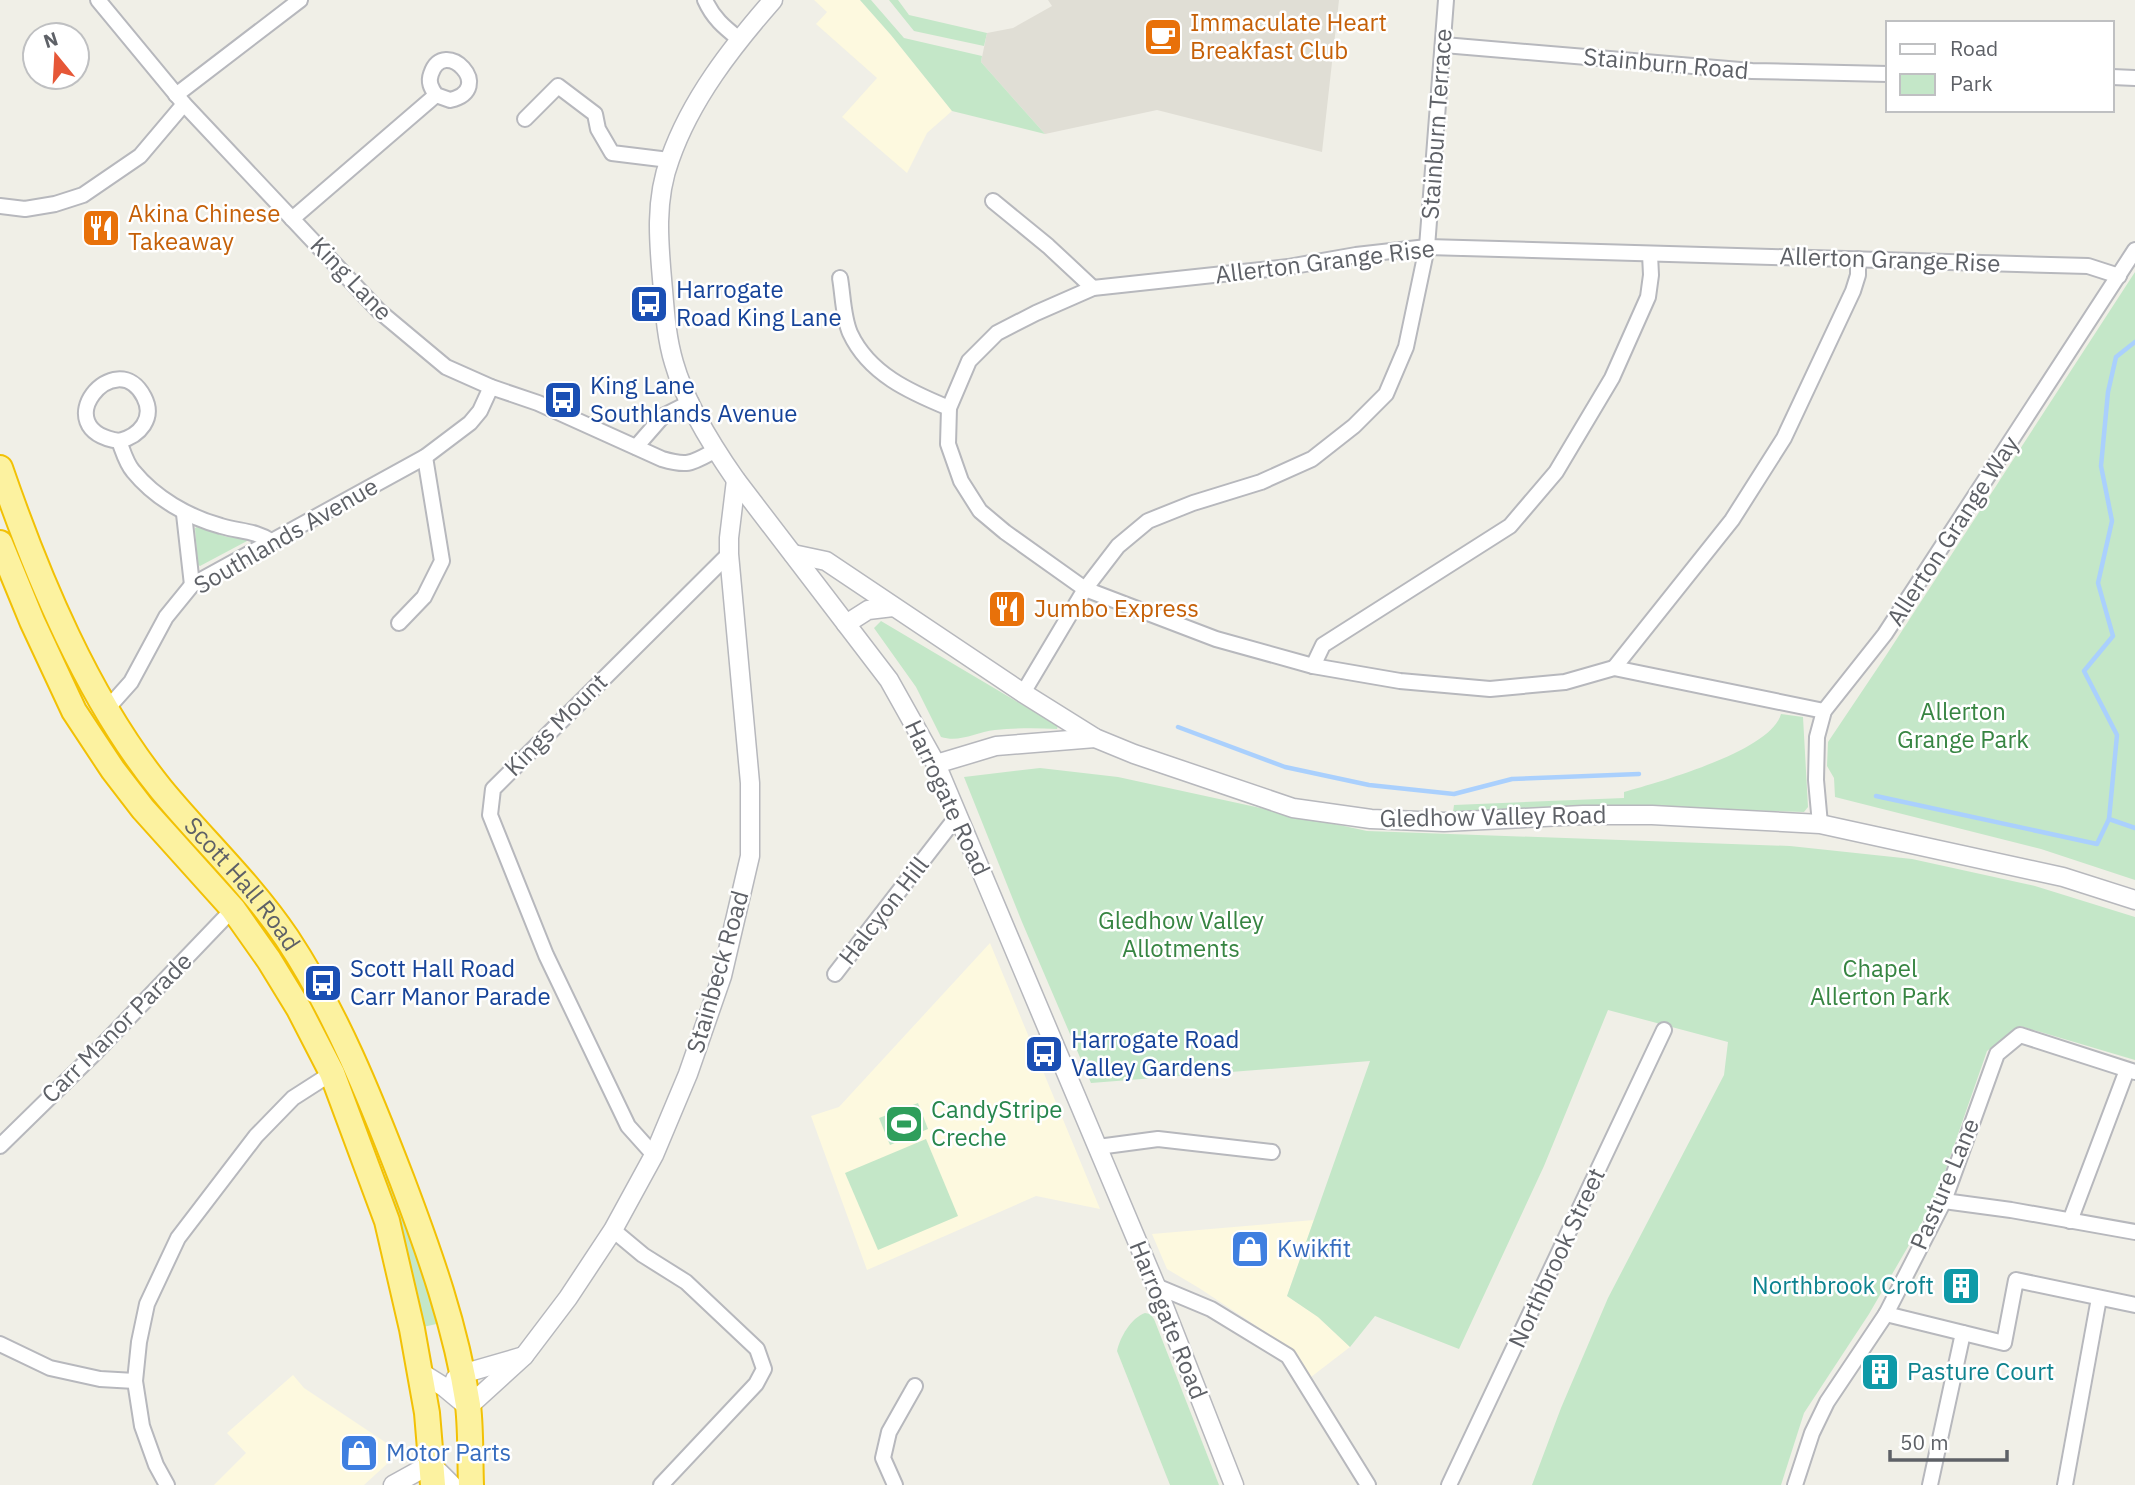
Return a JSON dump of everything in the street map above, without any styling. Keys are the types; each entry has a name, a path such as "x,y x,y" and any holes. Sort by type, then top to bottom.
{"highway":[{"name":"Scott Hall Road","path":"0,468 18,522 56,612 106,710 160,788 255,894 287,939 321,997 374,1107 448,1309 453,1381 468,1407 471,1474"},
{"name":"Scott Hall Road","path":"0,543 32,621 74,711 143,809 233,909 299,1009 332,1073 387,1221 420,1372 427,1413 432,1475"}],"street":[{"name":"King Lane","path":"98,0 180,100 379,311 446,367 491,387 538,403 677,464 689,464 716,450"},
{"path":"0,206 25,209 55,204 83,195 140,156 180,100 300,0"},
{"path":"705,0 719,23 739,39"},
{"name":"Harrogate Road","path":"773,0 739,39 692,110 669,160 661,192 658,236 674,365 716,450 889,680 936,764 1156,1286 1234,1485"},
{"name":"Stainburn Terrace","path":"1023,693 1085,589 1118,546 1148,521 1193,503 1261,482 1312,459 1354,426 1385,394 1406,347 1427,247 1446,0"},
{"name":"Stainburn Road","path":"1444,45 1752,71 1886,74"},
{"path":"2114,77 2135,78"},
{"path":"525,119 558,86 595,114 598,129 612,153 669,160"},
{"path":"292,219 436,95"},
{"path":"993,201 1048,246 1093,288"},
{"name":"Allerton Grange Rise","path":"1614,668 1565,682 1490,689 1400,681 1313,666 1216,639 1085,589 1004,532 980,511 961,481 948,444 949,408 969,361 997,333 1093,288 1288,267 1356,255 1427,247 2088,266 2119,276"},
{"name":"Allerton Grange Way","path":"1820,824 1816,780 1817,737 1824,710 1885,634 2135,250"},
{"path":"1313,666 1323,645 1510,526 1556,472 1612,378 1648,297 1650,254"},
{"path":"1824,710 1614,668 1732,520 1784,438 1853,291 1858,275 1858,260"},
{"path":"840,278 849,331 864,356 877,370 911,392 949,408"},
{"path":"117,380 135,386 143,394 147,404 147,418 143,428 130,439 120,441 104,439 96,433 88,421 86,411 94,390 106,382 117,380"},
{"name":"Southlands Avenue","path":"106,710 131,682 166,617 192,585 224,566 253,554 425,457 470,423 480,411 491,387"},
{"path":"636,447 663,416 691,402"},
{"path":"120,441 132,470 147,486 184,513 222,527 260,533 273,542"},
{"path":"399,624 424,597 442,561 425,457"},
{"name":"Stainbeck Road","path":"468,1407 524,1356 568,1298 613,1230 654,1155 688,1074 722,976 750,856 750,783 729,554 736,480"},
{"path":"184,513 192,585"},
{"name":"Kings Mount","path":"654,1155 628,1126 546,954 490,815 491,802 493,789 729,554"},
{"name":"Gledhow Valley Road","path":"793,554 826,561 1095,738 1293,808 1371,820 1444,822 1652,815 1820,824 2063,877 2135,900"},
{"path":"846,624 868,610 893,607"},
{"path":"936,764 996,746 1095,738"},
{"name":"Halcyon Hill","path":"835,974 958,815"},
{"name":"Carr Manor Parade","path":"0,1146 96,1052 233,909"},
{"name":"Northbrook Street","path":"1450,1485 1664,1030"},
{"name":"Pasture Lane","path":"1795,1485 1812,1433 1827,1402 1886,1314 1944,1201 1997,1054 2020,1035 2131,1071"},
{"path":"2070,1221 2131,1071"},
{"path":"167,1485 156,1465 142,1426 135,1381 147,1304 178,1238 256,1136 293,1098 332,1073"},
{"path":"1098,1147 1158,1139 1272,1152"},
{"path":"1944,1201 2135,1232"},
{"path":"613,1230 643,1255 686,1282 757,1349 764,1369 756,1384 661,1485"},
{"path":"1886,1314 2004,1343 2016,1280 2135,1305"},
{"path":"1156,1286 1210,1310 1288,1356 1368,1485"},
{"path":"2065,1485 2099,1298"},
{"path":"1930,1485 1963,1333"},
{"path":"0,1344 50,1368 100,1379 135,1381"},
{"path":"427,1413 453,1381 524,1356"},
{"path":"420,1372 453,1381"},
{"path":"895,1485 883,1458 889,1432 915,1386"},
{"path":"393,1485 432,1475 452,1485 471,1474"}],"shaded area":[{"path":"814,0 860,0 952,111 927,133 907,173 842,117 877,78 816,24 827,12"},
{"path":"1048,0 1339,0 1322,152 1157,110 1045,134 981,62 987,33 1013,28 1052,6"},
{"path":"990,943 1100,1209 1036,1196 867,1270 811,1116 839,1107"},
{"path":"1314,1220 1287,1296 1318,1317 1350,1347 1311,1377 1296,1357 1273,1337 1167,1269 1152,1234"},
{"path":"293,1375 304,1388 400,1452 364,1485 214,1485 246,1453 227,1433"}],"green space":[{"path":"860,0 871,0 904,38 982,56 981,62 1045,134 952,111"},
{"path":"889,0 898,0 909,15 987,33 984,46 914,31"},
{"name":"Allerton Grange Park","path":"2135,272 2135,880 2041,849 1835,797 1834,778 1827,766 1828,742"},
{"path":"197,527 227,537 246,538 247,541 200,566"},
{"path":"881,621 1058,726 1057,729 1003,729 961,738 941,737 916,687 874,628"},
{"path":"1781,714 1803,717 1808,807 1804,812 1620,806 1453,812 1454,805 1624,798 1624,792 1686,773 1736,752 1773,728"},
{"path":"99,719 276,941 274,945 271,946 141,793 94,722"},
{"path":"1040,768 1118,777 1367,831 1790,846 1912,859 2035,886 2135,917 2135,1060 2020,1026 1987,1051 1935,1200 1869,1314 1804,1413 1781,1485 1532,1485 1561,1408 1608,1298 1724,1075 1728,1042 1608,1010 1544,1166 1459,1349 1375,1316 1350,1347 1318,1317 1287,1296 1370,1061 1091,1083 964,777"},
{"name":"CandyStripe Creche","path":"918,1103 928,1129 890,1145 879,1118"},
{"path":"926,1139 958,1216 878,1250 845,1173"},
{"path":"389,1175 441,1323 423,1327 381,1178"},
{"path":"1145,1313 1154,1319 1219,1485 1170,1485 1117,1351 1127,1329 1135,1319"}],"waterway":[{"path":"2135,342 2116,357 2108,392 2101,466 2112,521 2098,583 2113,636 2084,671 2117,735 2109,819 2135,828"},
{"path":"1178,727 1285,767 1369,785 1454,794 1512,779 1639,774"},
{"path":"1876,796 2097,844 2109,819"}],"place":[{"name":"Immaculate Heart Breakfast Club","path":"1163,37"},
{"name":"Akina Chinese Takeaway","path":"101,228"},
{"name":"Harrogate Road King Lane","path":"649,304"},
{"name":"King Lane Southlands Avenue","path":"563,400"},
{"name":"Jumbo Express","path":"1007,609"},
{"name":"Scott Hall Road Carr Manor Parade","path":"323,983"},
{"name":"Harrogate Road Valley Gardens","path":"1044,1054"},
{"name":"CandyStripe Creche","path":"904,1124"},
{"name":"Kwikfit","path":"1250,1249"},
{"name":"Northbrook Croft","path":"1961,1286"},
{"name":"Pasture Court","path":"1880,1372"},
{"name":"Motor Parts","path":"359,1453"}],"park label":[{"name":"Gledhow Valley Allotments","path":"1181,935"},
{"name":"Chapel Allerton Park","path":"1880,983"}]}
